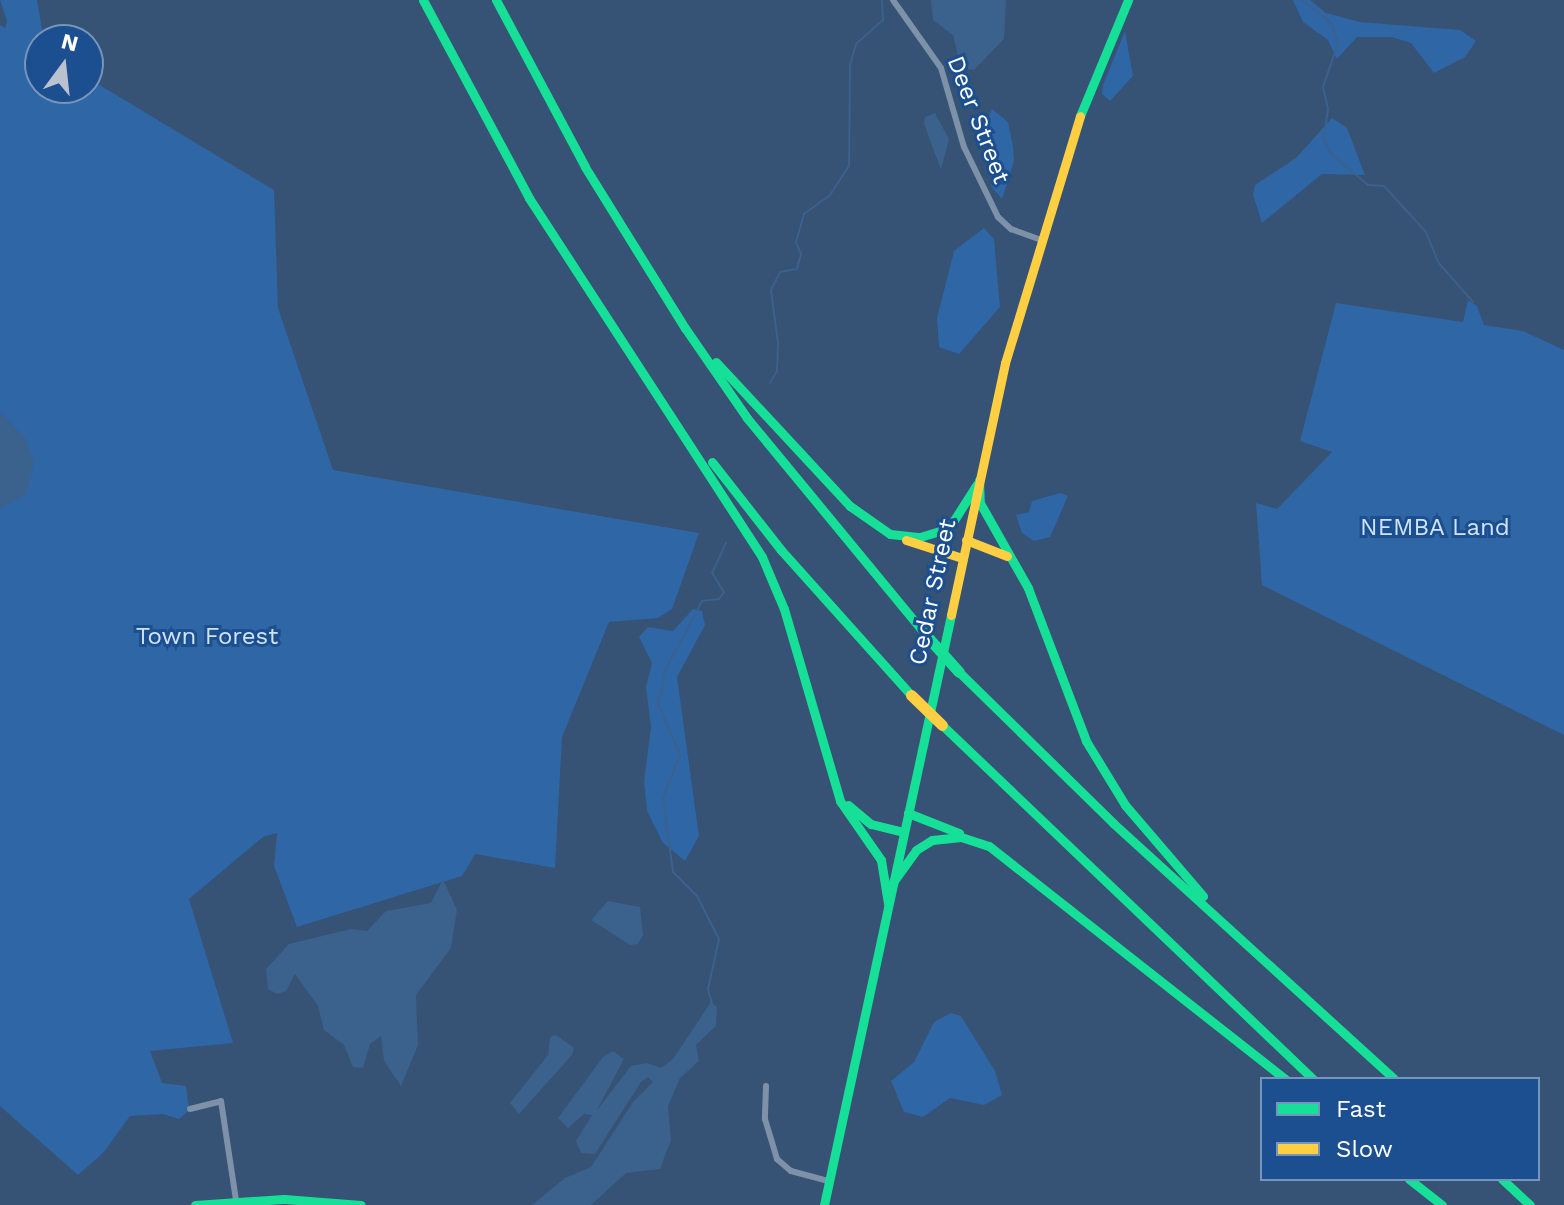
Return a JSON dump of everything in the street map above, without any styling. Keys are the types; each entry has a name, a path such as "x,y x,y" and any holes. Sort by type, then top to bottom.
{"main road":[{"path":"423,0 529,198 649,378 772,577 836,788 844,808 881,860 888,903"},
{"path":"496,0 585,167 685,328 747,418 924,633 959,672 1246,945 1392,1077"},
{"name":"Cedar Street","path":"824,1205 979,480 1039,239 1093,75 1128,0"},
{"path":"685,328 850,506 894,535 962,558"},
{"path":"649,378 781,550 911,695 1311,1077"},
{"path":"894,535 928,536 949,528 979,480"},
{"path":"979,480 985,514 1017,564 1071,707 1101,768 1154,840 1246,945"},
{"path":"966,540 993,547 1017,564"},
{"path":"836,788 865,821 903,832"},
{"path":"908,813 974,839 1004,855 1282,1077"},
{"path":"893,882 926,843 946,837 974,839"},
{"path":"1412,1181 1444,1205"},
{"path":"1420,1181 1444,1205"},
{"path":"1504,1181 1530,1205"},
{"path":"195,1205 236,1200 361,1205"}],"street":[{"name":"Deer Street","path":"893,0 941,68 964,147 998,217 1014,231 1039,239"},
{"path":"766,1086 765,1119 777,1159 791,1171 829,1181"},
{"path":"190,1109 221,1101 236,1200"}],"green space":[{"name":"Town Forest","path":"0,0 37,0 41,24 24,24 24,104 104,104 104,88 274,190 278,308 333,470 699,533 672,609 658,618 609,622 562,737 555,868 475,854 462,876 297,927 274,866 277,833 263,837 189,899 233,1043 150,1051 162,1083 186,1086 189,1110 179,1119 163,1114 130,1116 103,1153 78,1175 0,1106 0,25 5,28 7,21"},
{"path":"1293,0 1310,0 1326,13 1360,22 1460,30 1476,41 1465,57 1434,73 1411,43 1392,37 1357,37 1337,59 1328,40 1303,22"},
{"path":"1125,31 1133,76 1110,101 1102,94 1103,85"},
{"path":"992,109 1008,122 1013,146 1014,161 1002,199 991,186 996,157 982,132"},
{"path":"1332,118 1347,128 1365,175 1322,174 1262,223 1253,195 1255,185 1296,158"},
{"path":"984,228 994,239 1000,307 959,354 939,347 937,318 954,251"},
{"name":"NEMBA Land","path":"1468,300 1477,306 1484,325 1523,331 1564,350 1564,735 1262,585 1256,503 1277,509 1332,452 1300,441 1336,303 1463,322"},
{"path":"1060,493 1068,496 1050,537 1034,541 1022,533 1016,515 1029,512 1032,501"},
{"path":"693,609 702,611 705,625 677,677 699,836 685,861 663,843 647,811 644,781 651,727 646,687 652,663 639,637 648,627 673,631"},
{"path":"951,1013 961,1016 995,1071 1002,1095 984,1105 950,1098 923,1117 904,1112 891,1081 914,1062 934,1022"}],"shaded area":[{"path":"931,0 1006,0 1004,39 974,70 961,68 953,35 933,20"},
{"path":"935,113 949,139 941,170 924,124 925,117"},
{"path":"0,412 26,439 34,462 26,494 0,508"},
{"path":"443,879 457,910 451,948 416,995 418,1045 401,1086 384,1061 381,1036 370,1044 363,1068 353,1067 344,1045 324,1030 318,1006 295,974 286,991 277,994 268,989 266,969 289,944 351,929 367,931 386,911 431,903"},
{"path":"608,901 640,907 643,935 638,944 630,945 591,920"},
{"path":"711,1002 717,1007 716,1026 696,1045 699,1061 680,1078 668,1106 671,1140 660,1169 626,1173 591,1205 532,1205 565,1178 591,1167 633,1102 653,1082 648,1077 641,1082 595,1154 581,1153 576,1141 592,1115 584,1114 568,1128 558,1118 603,1057 613,1051 624,1059 597,1110 631,1066 647,1063 661,1068 673,1059"},
{"path":"556,1035 574,1048 572,1055 519,1114 510,1103 548,1055 550,1037"}],"waterway":[{"path":"770,383 777,371 778,343 771,290 780,272 797,269 801,254 796,242 804,214 830,195 849,166 850,65 856,44 883,20 882,0"},
{"path":"1302,0 1331,23 1338,43 1323,87 1328,109 1324,139 1331,154 1368,185 1384,186 1426,232 1438,262 1473,302"},
{"path":"712,1004 708,989 719,939 697,896 673,872 663,798 680,755 658,704 666,669 702,601 719,599 724,592 712,573 726,543"}],"traffic: fast":[{"path":"423,0 529,198 762,557 784,609 840,801 881,860 888,903"},
{"path":"496,0 585,167 685,328 747,418 924,633"},
{"path":"1080,116 1128,0"},
{"path":"716,362 850,506 890,534 920,537 949,528 977,484"},
{"path":"712,462 781,550 911,695"},
{"path":"979,480 980,503 1028,588 1086,741 1125,805 1203,896"},
{"path":"824,1205 951,615"},
{"path":"924,633 959,672"},
{"path":"959,672 1113,823 1392,1077"},
{"path":"942,725 1311,1077"},
{"path":"848,805 871,824 903,832"},
{"path":"908,813 959,833"},
{"path":"893,882 916,850 932,840 961,837 989,846 1282,1077"},
{"path":"1412,1181 1442,1205"},
{"path":"1504,1181 1530,1205"},
{"path":"195,1205 284,1199 361,1205"}],"traffic: slow":[{"path":"951,615 1005,363 1080,116"},
{"path":"906,540 962,558"},
{"path":"966,540 1007,556"},
{"path":"911,695 942,725"}]}
